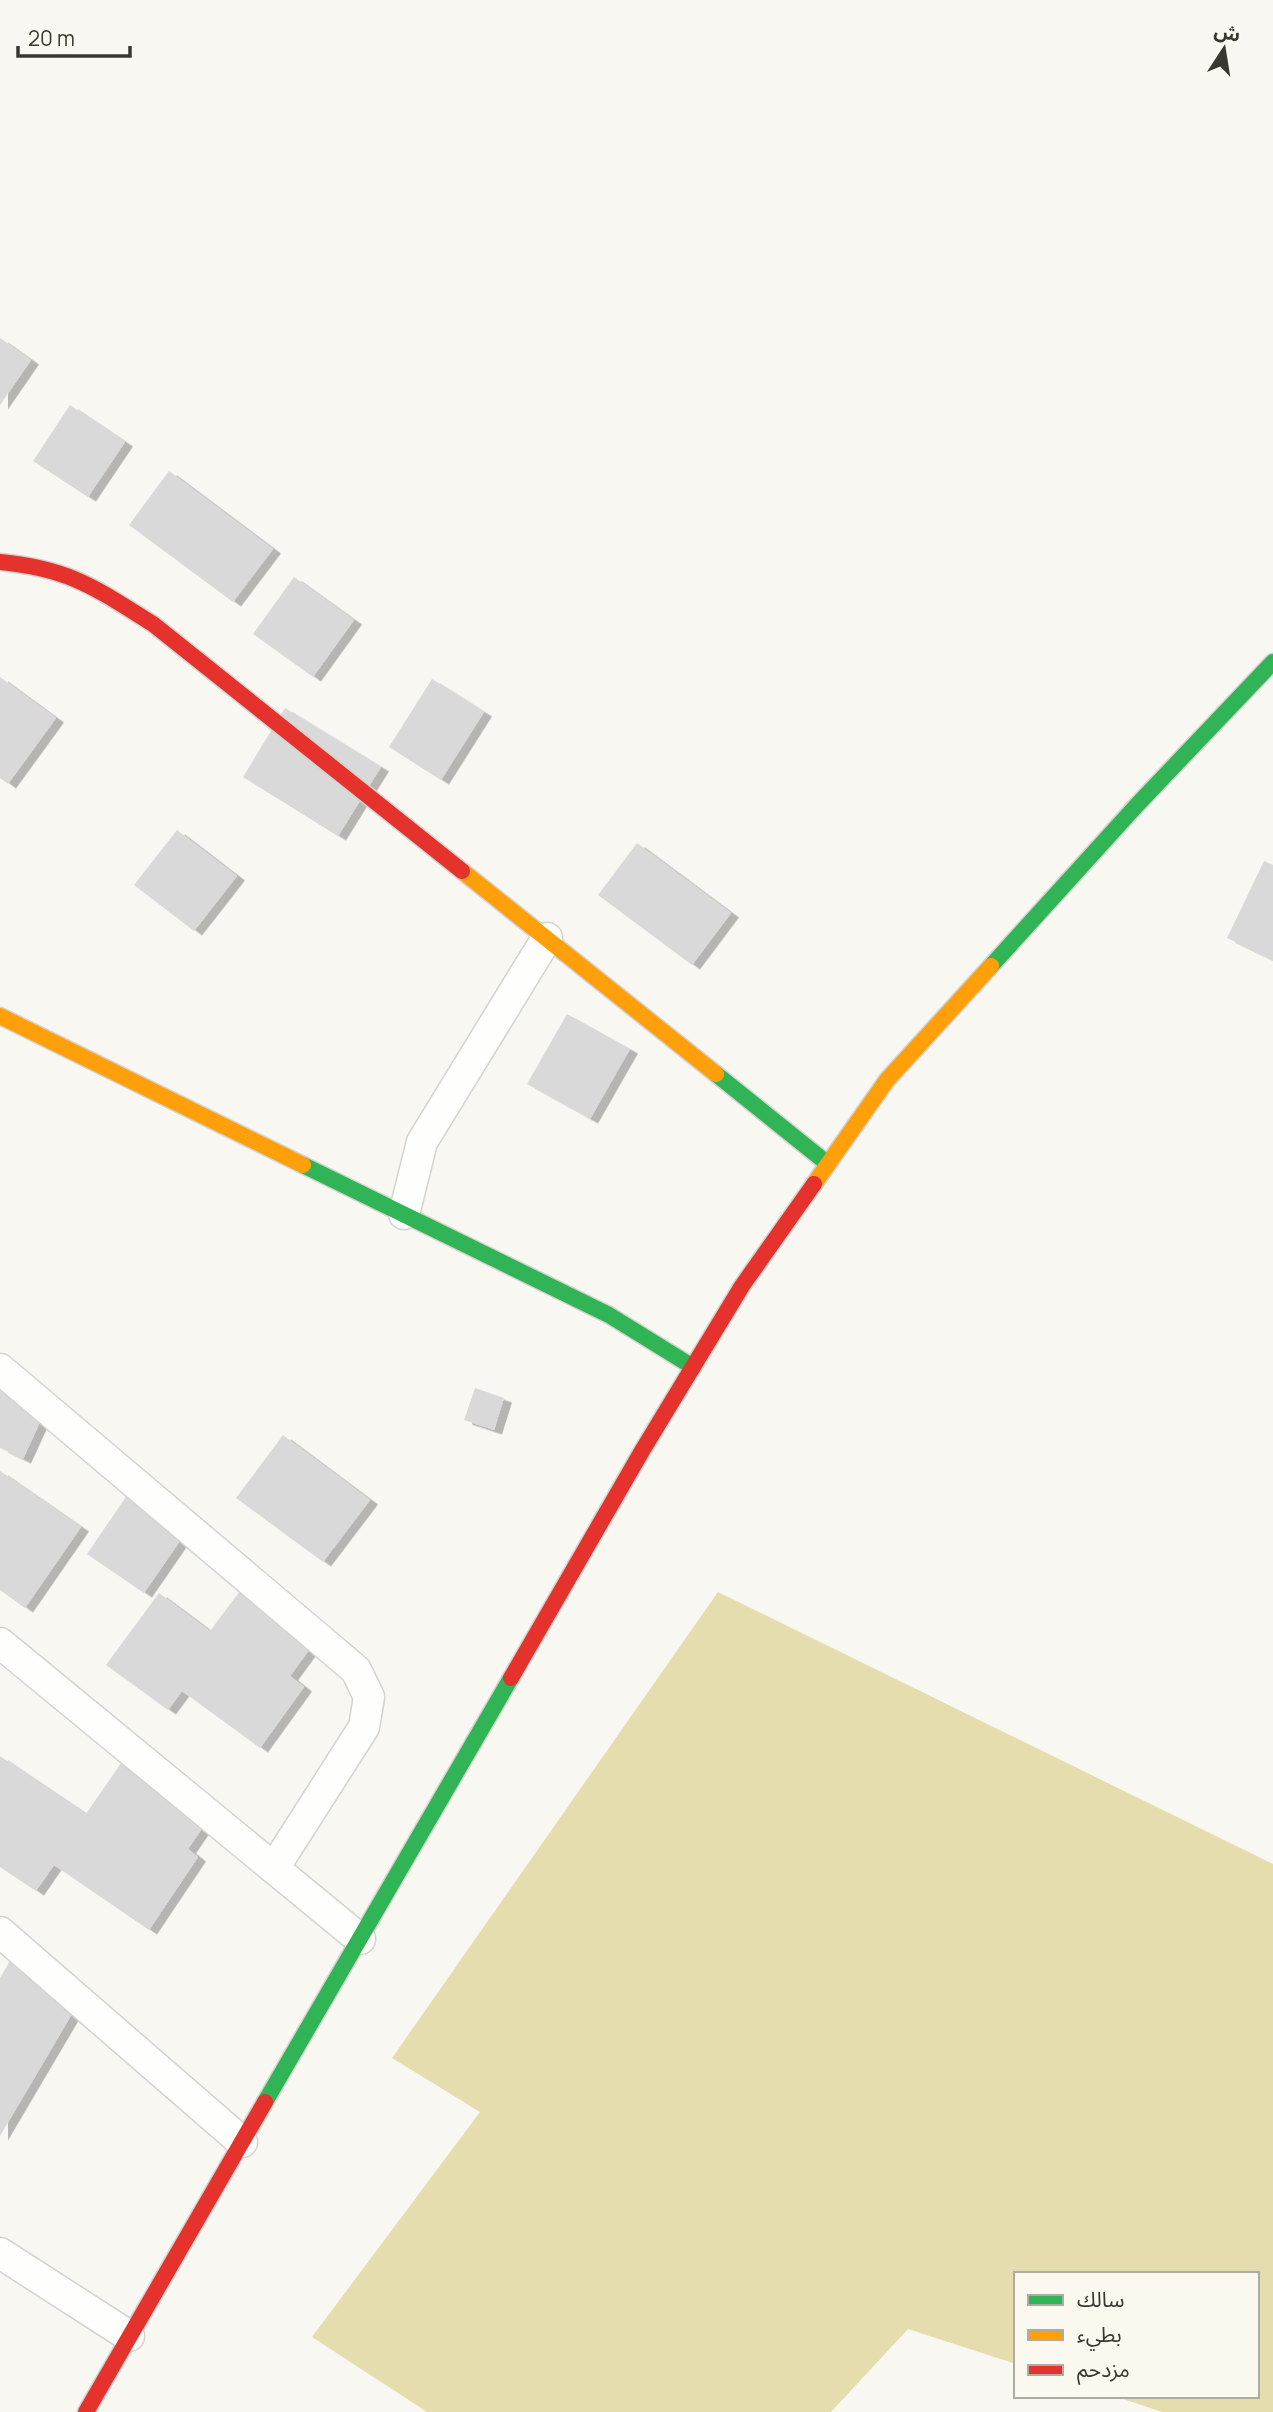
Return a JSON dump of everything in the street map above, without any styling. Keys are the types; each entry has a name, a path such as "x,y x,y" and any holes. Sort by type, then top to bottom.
{"main road":[{"path":"0,562 27,564 67,574 153,624 828,1164"},
{"path":"86,2412 742,1286 887,1080 1138,805 1273,662"},
{"path":"0,1016 609,1315 693,1367"}],"street":[{"path":"404,1214 422,1142 547,938"},
{"path":"0,1369 356,1670 369,1697 363,1727 274,1868"},
{"path":"0,1643 360,1939"},
{"path":"0,1932 242,2142"},
{"path":"0,2253 129,2336"}],"shaded area":[{"path":"718,1592 1273,1864 1273,2412 1162,2412 1120,2398 1259,2398 1259,2272 1014,2272 1014,2363 908,2329 831,2412 427,2412 312,2337 480,2112 392,2058"}],"building":[{"path":"0,338 31,360 0,405"},
{"path":"70,405 125,442 88,497 33,461"},
{"path":"169,471 273,549 233,602 129,525"},
{"path":"294,577 354,620 313,677 253,634"},
{"path":"0,677 56,718 8,784 0,778"},
{"path":"432,679 484,712 441,780 389,747"},
{"path":"285,708 381,767 338,836 243,777"},
{"path":"177,830 237,876 194,931 134,885"},
{"path":"637,843 731,913 692,965 598,895"},
{"path":"1264,861 1273,865 1273,960 1227,938"},
{"path":"567,1014 630,1049 590,1119 527,1084"},
{"path":"0,1375 51,1398 23,1459 0,1448"},
{"path":"475,1388 504,1398 494,1430 464,1420"},
{"path":"283,1435 370,1500 323,1562 236,1498"},
{"path":"0,1471 81,1527 25,1608 0,1590"},
{"path":"136,1482 193,1522 144,1593 87,1554"},
{"path":"252,1575 325,1628 290,1676 304,1687 260,1748 182,1691 168,1710 106,1665 159,1593 210,1631"},
{"path":"132,1747 218,1805 188,1849 198,1857 149,1930 54,1865 36,1891 0,1867 0,1756 86,1814"},
{"path":"17,1949 86,1990 0,2136 0,1978"}],"traffic: fast":[{"path":"991,966 1137,805 1273,662"},
{"path":"716,1074 828,1164"},
{"path":"303,1165 609,1315 693,1367"},
{"path":"265,2102 511,1678"}],"traffic: slow":[{"path":"462,871 716,1074"},
{"path":"814,1184 887,1080 991,966"},
{"path":"0,1016 303,1165"}],"traffic: jam":[{"path":"0,562 64,575 98,590 153,624 462,871"},
{"path":"511,1678 642,1451 742,1286 814,1184"},
{"path":"86,2412 265,2102"}]}
